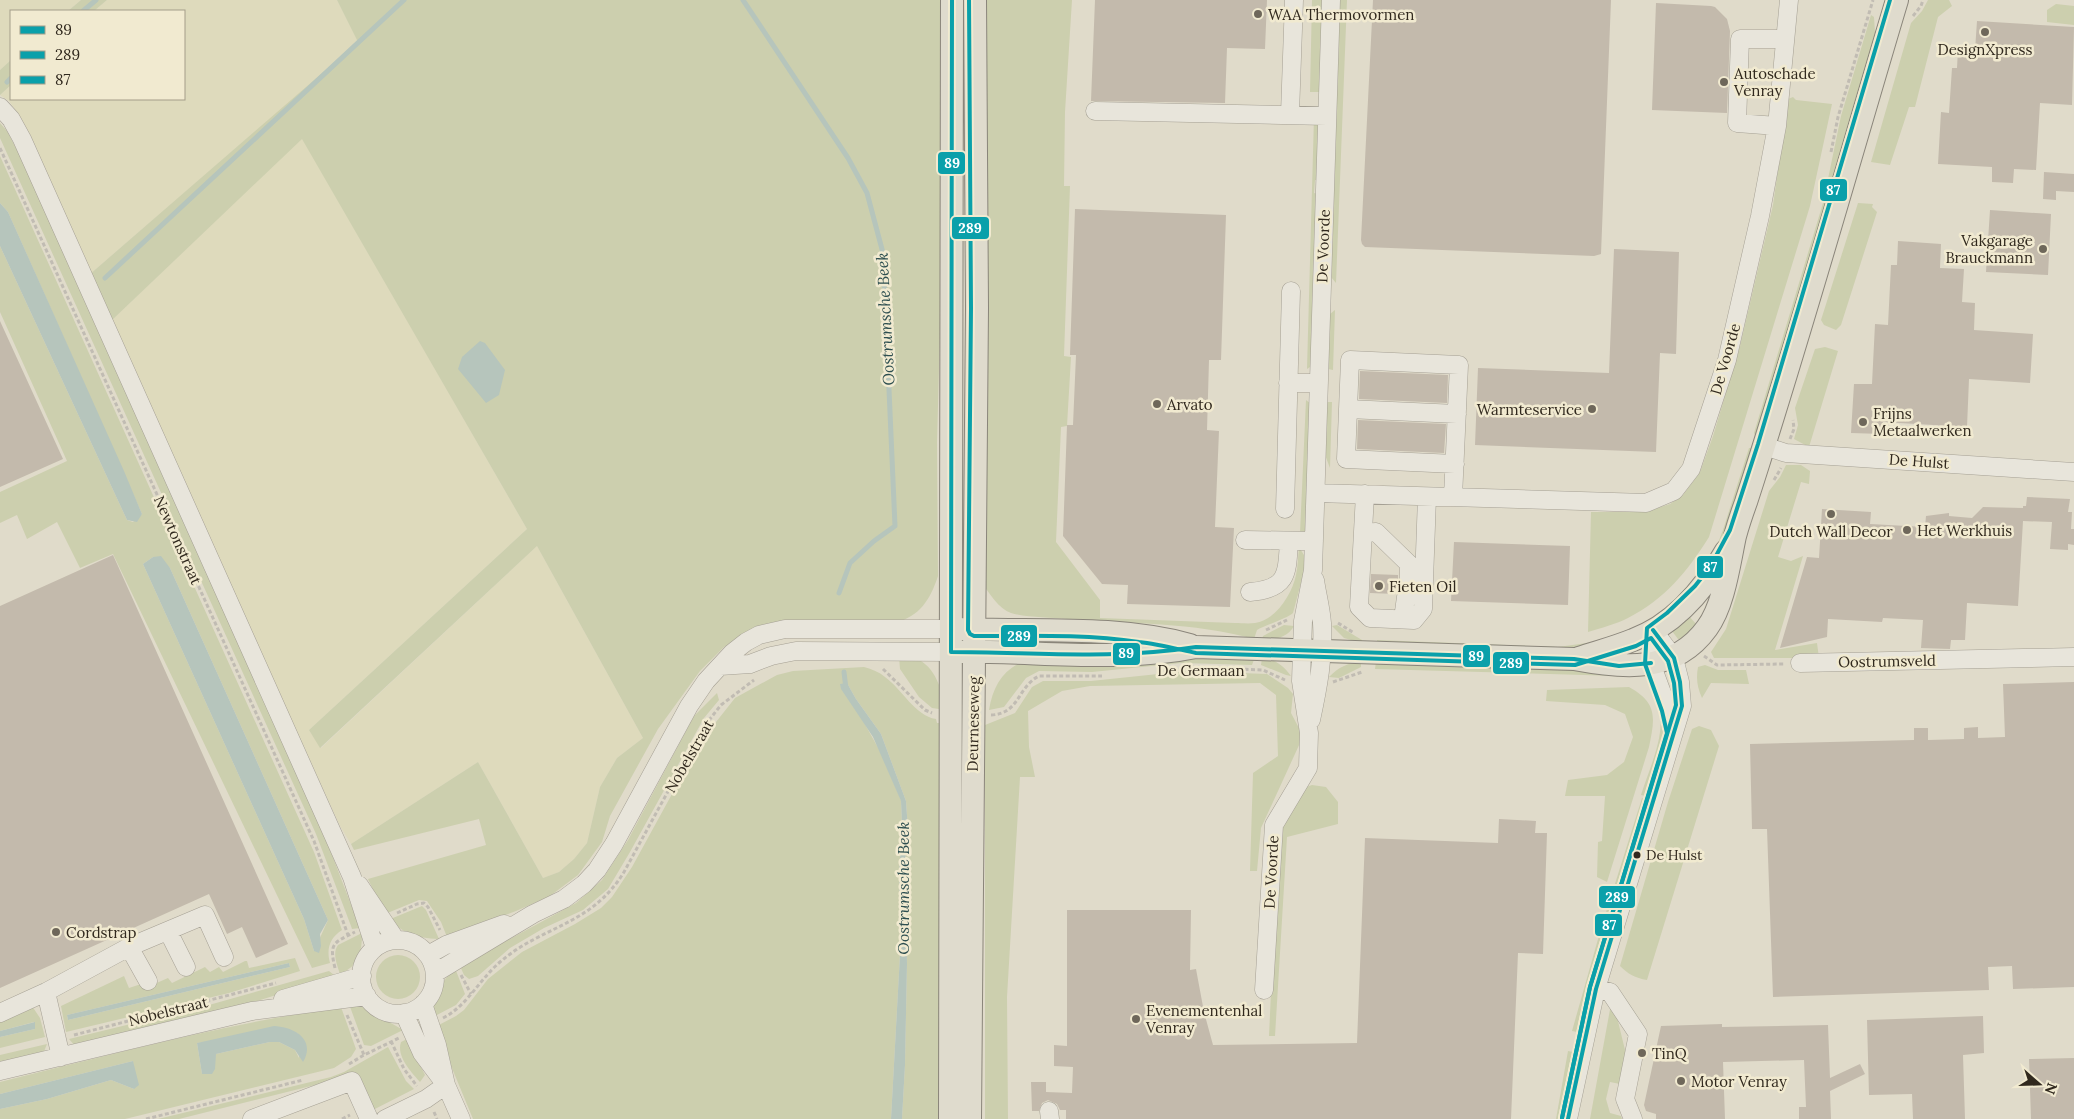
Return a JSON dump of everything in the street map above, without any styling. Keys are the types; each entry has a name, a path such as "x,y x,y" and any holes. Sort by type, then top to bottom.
{"main road":[{"name":"Deurneseweg","path":"952,0 967,637 951,652 963,715 970,1119"},
{"name":"Deurneseweg","path":"950,1119 977,308 975,0"},
{"path":"1674,658 1707,628 1718,604 1736,533 1764,446 1897,0"},
{"name":"De Germaan","path":"1574,660 1634,640 1671,618 1700,590 1715,570 1736,533"},
{"name":"De Germaan","path":"967,637 1025,629 1139,634 1196,647 1574,660 1619,666 1651,663 1674,658"}],"street":[{"path":"1290,114 1294,0"},
{"name":"De Voorde","path":"1264,990 1274,825 1308,768 1309,733 1302,682 1322,621 1313,570 1331,0"},
{"name":"De Voorde","path":"1316,493 1646,503 1674,491 1691,469 1727,360 1760,216 1777,126 1789,0"},
{"path":"1777,126 1737,123 1740,39 1785,39"},
{"name":"Newtonstraat","path":"0,107 11,119 22,139 352,877 374,948"},
{"path":"1095,111 1327,116"},
{"path":"1285,509 1291,291"},
{"path":"1453,497 1455,464 1459,365 1350,360 1346,459 1455,464"},
{"path":"1288,383 1319,383"},
{"path":"1348,409 1457,414"},
{"name":"De Hulst","path":"1764,446 1786,453 2074,472"},
{"path":"1365,494 1359,608 1370,618 1414,620 1423,609 1427,497"},
{"path":"1363,533 1376,532 1409,564 1409,593 1406,597 1403,619"},
{"path":"1245,540 1314,541"},
{"path":"1250,592 1260,591 1277,585 1284,578 1289,541"},
{"name":"Nobelstraat","path":"435,973 533,914 571,894 597,870 626,825 689,706 706,681 746,642 758,635 785,629 967,637"},
{"path":"1568,1119 1596,989 1682,706 1680,682 1674,658 1653,630"},
{"path":"1653,630 1651,663 1668,708 1673,733"},
{"path":"720,666 750,664 771,656 796,651 951,652"},
{"name":"De Voorde","path":"1309,733 1324,682 1312,651"},
{"name":"Oostrumsveld","path":"1800,663 2074,657"},
{"name":"Newtonstraat","path":"352,877 367,894 396,940"},
{"name":"Nobelstraat","path":"428,955 446,945 476,933 533,914"},
{"path":"0,1013 46,992 129,947 204,915 224,957"},
{"path":"168,931 186,967"},
{"path":"396,940 414,943 428,955 435,973 433,990 423,1004 414,1010 404,1013 380,1009 367,996 362,976 365,961 374,948 384,942 396,940"},
{"path":"129,947 148,982"},
{"name":"Nobelstraat","path":"252,1011 294,995 362,976"},
{"path":"1596,989 1610,992 1638,1034 1625,1099 1632,1119"},
{"path":"46,992 61,1057"},
{"name":"Nobelstraat","path":"0,1071 252,1011 367,996"},
{"path":"423,1004 437,1044 446,1085"},
{"path":"404,1013 422,1053 446,1085 462,1119"},
{"path":"252,1119 352,1081 369,1119"},
{"path":"385,1119 426,1099 446,1085"}],"path":[{"name":"Newtonstraat","path":"0,148 314,841 348,935 367,926"},
{"path":"1703,655 1717,665 1800,663"},
{"path":"878,666 891,675 928,712 937,714 1000,714 1008,711 1030,682 1039,676 1104,675"},
{"name":"De Germaan","path":"1234,669 1263,670 1286,680 1302,682"},
{"path":"1324,682 1341,681 1354,674 1364,672"},
{"name":"Nobelstraat","path":"454,962 471,994 485,976 517,949 590,911 611,891 624,872 702,729 721,705 757,678"},
{"path":"383,919 417,904 424,903 438,925 446,945"},
{"path":"326,968 334,966"},
{"name":"Nobelstraat","path":"56,1039 282,981"},
{"path":"344,1067 364,1054 391,1041 404,1069 426,1099 437,1119"},
{"path":"146,1119 310,1079"}],"shaded area":[{"path":"0,0 81,0 69,10 10,10 10,61 0,70"},
{"path":"107,0 337,0 359,42 89,275 16,111 9,101 0,95 10,86 10,100 185,100 185,10 95,10"},
{"path":"302,138 527,529 309,730 321,748 537,546 643,738 617,758 600,787 587,843 574,859 559,872 543,878 478,762 351,844 340,826 110,322"}],"green space":[{"path":"81,0 107,0 95,10 69,10"},
{"path":"337,0 945,0 937,442 938,576 927,600 911,616 895,623 751,632 724,647 700,671 658,729 610,816 602,842 578,875 550,896 447,937 441,922 427,901 419,900 385,914 368,879 486,845 479,819 354,850 351,844 478,762 543,878 559,872 574,859 587,843 600,787 617,758 643,738 537,546 320,748 309,730 527,529 302,139 110,322 89,275 358,42"},
{"path":"982,0 1072,0 1065,112 1064,186 1070,186 1064,356 1071,357 1067,426 1061,427 1056,542 1100,600 1100,618 1247,623 1263,621 1270,617 1287,598 1296,575 1299,547 1307,560 1293,613 1257,630 1254,639 1208,629 1161,624 1018,615 1002,608 982,583"},
{"path":"1312,0 1324,0 1321,92 1310,92"},
{"path":"1340,0 1347,0 1336,283 1331,277"},
{"path":"1928,0 1949,0 1952,6 1938,17 1915,107 1909,107 1890,165 1871,162 1911,23 1922,11"},
{"path":"2056,4 2074,6 2074,25 2047,22 2047,10"},
{"path":"1871,15 1874,17 1875,32 1878,33 1756,438 1754,433 1823,203 1841,116"},
{"path":"10,61 10,86 0,95 0,70"},
{"path":"1793,97 1796,100 1832,104 1810,206 1709,537 1674,584 1653,602 1623,620 1588,632 1591,512 1645,512 1670,504 1683,495 1700,472 1740,346 1773,205 1788,99"},
{"path":"1314,117 1320,117 1319,180 1315,180 1314,193 1318,194 1313,365 1307,369"},
{"path":"0,123 7,131 17,150 314,808 360,928 352,929 316,834 0,138"},
{"path":"0,156 314,852 342,930 334,936 330,944 328,953 330,963 312,968 113,554 80,568 57,522 27,539 17,515 0,523 0,492 67,461 0,312 0,246 127,520 133,522 142,514 8,212 0,203","holes":["153,557 170,568 328,920 314,951 304,919 143,564"]},
{"path":"1858,203 1873,204 1872,207 1877,212 1841,325 1836,330 1824,325 1821,320"},
{"path":"1335,310 1333,370 1328,369 1330,314"},
{"path":"1825,347 1838,351 1809,447 1794,439 1798,425 1795,408 1815,349"},
{"path":"1306,400 1311,404 1307,529 1302,534 1300,533"},
{"path":"1327,402 1332,402 1330,468 1325,455"},
{"path":"1749,448 1753,448 1726,534 1715,558 1699,575 1716,548"},
{"path":"1786,465 1801,465 1810,471 1809,484 1801,482 1778,557 1791,561 1803,556 1775,650 1817,643 1819,658 1714,658 1711,652 1726,629 1769,491 1780,477"},
{"path":"1685,612 1699,627 1682,640 1678,639 1672,631"},
{"path":"1284,625 1294,626 1288,633 1280,637 1262,639 1263,636"},
{"path":"1337,625 1362,640 1362,643 1344,638 1332,626"},
{"path":"1377,640 1558,647 1594,642 1577,649 1377,645"},
{"path":"899,657 915,658 928,667 940,687 946,710 932,708 919,697 900,669"},
{"path":"1255,657 1252,665 1181,663 1092,672 1039,671 1026,678 1004,707 989,710 993,693 1000,679 1011,668 1026,660"},
{"path":"1262,658 1271,659 1278,663 1291,676 1261,665"},
{"path":"1376,661 1617,670 1617,676 1375,669"},
{"path":"1361,662 1361,667 1339,678 1329,677 1344,666"},
{"path":"1705,665 1718,670 1746,670 1749,684 1711,683 1702,698 1698,686 1697,671 1698,667"},
{"path":"864,667 885,677 922,713 936,719 937,723 943,723 943,1119 902,1119 907,964 905,862 908,830 906,801 881,734 847,683 862,719 881,753 901,800 902,824 899,877 901,936 891,1119 473,1119 435,1027 464,1010 488,979 522,952 575,924 601,908 612,897 632,867 701,741 735,698 777,675 793,671"},
{"path":"1187,671 1267,674 1288,688 1293,694 1291,713 1300,730 1300,743 1261,828 1257,871 1250,871 1253,773 1278,756 1276,695 1260,683 1090,686 1062,691 1028,711 1029,747 1035,777 1020,777 1007,997 1008,1119 985,1119 985,725 1015,713 1032,687 1043,681 1091,681"},
{"path":"1629,687 1650,705 1653,719 1652,728 1649,747 1607,882 1597,877 1598,842 1602,841 1605,796 1565,796 1568,780 1607,775 1624,762 1633,737 1625,714 1605,705 1546,701 1547,690"},
{"path":"717,693 719,700 704,718 608,889 583,910 544,928 510,948 478,976 469,979 464,975 460,966 576,903 602,880 628,840 694,716"},
{"path":"1655,694 1666,721 1664,738 1646,796 1641,795 1658,745 1661,724 1660,713 1654,697"},
{"path":"1699,726 1711,730 1719,746 1647,980 1632,975 1620,966 1668,802 1692,729"},
{"path":"1312,785 1326,787 1338,802 1338,824 1287,837 1275,1036 1269,1036 1278,840 1286,817 1303,788"},
{"path":"1642,798 1645,799 1590,978 1577,1032 1572,1031 1602,925"},
{"path":"422,906 426,910 439,939 424,938 412,934 388,920"},
{"path":"362,933 358,958 351,967 340,974 336,959 336,948 338,945"},
{"path":"394,955 402,955 414,961 420,977 414,993 402,999 394,999 382,993 376,981 376,973 382,961"},
{"path":"295,958 300,971 229,993 66,1032 61,1006 124,976 129,988 141,984 143,989 168,978 172,983 205,967 210,972 219,967 223,972 247,961 249,968","holes":["289,963 290,967 68,1020 67,1015"]},
{"path":"455,968 465,994 456,1005 433,1017 433,1004 438,991"},
{"path":"329,971 334,975 333,977 238,1007 75,1046 69,1039 209,1005"},
{"path":"349,1004 358,1004 403,1030 371,1046 364,1045"},
{"path":"1611,1004 1614,1005 1626,1054 1620,1084 1610,1082 1606,1099 1610,1113 1621,1116 1622,1119 1590,1119"},
{"path":"32,1006 40,1018 45,1037 0,1048 0,1037 35,1029 34,1022 0,1031 0,1021"},
{"path":"341,1007 356,1049 351,1057 334,1068 125,1119 0,1119 0,1109 47,1099 111,1080 134,1089 133,1061 0,1094 0,1082 169,1040","holes":["298,1033 299,1058 295,1050 279,1042 270,1042 216,1054 202,1074 197,1043"]},
{"path":"407,1039 425,1075 420,1082 402,1058 401,1042"},
{"path":"47,1044 43,1054 0,1064 0,1055"},
{"path":"388,1047 406,1081 414,1089 371,1111 355,1075 179,1119 158,1119 331,1077 344,1072"},
{"path":"1568,1051 1573,1052 1560,1119 1556,1119"}],"water":[{"path":"0,203 8,212 124,471 142,514 137,522 127,520 0,246"},
{"path":"480,341 485,343 505,370 499,395 486,403 458,369 462,357"},
{"path":"161,556 170,568 328,920 320,934 321,946 319,953 314,951 304,919 143,564 153,557"},
{"path":"847,683 881,734 906,801 908,830 905,862 907,964 902,1119 891,1119 901,936 899,877 902,824 901,801 873,737 841,689 840,684"},
{"path":"289,963 290,967 68,1020 67,1015"},
{"path":"35,1022 35,1029 0,1037 0,1031"},
{"path":"274,1026 289,1029 301,1036 307,1047 303,1062 295,1050 279,1042 270,1042 216,1054 215,1069 212,1074 202,1074 197,1043"},
{"path":"133,1061 139,1085 134,1089 111,1080 47,1099 0,1109 0,1094"}],"building":[{"path":"1095,0 1267,0 1265,49 1227,48 1225,103 1091,101"},
{"path":"1373,0 1611,0 1601,254 1594,256 1365,247 1362,244"},
{"path":"1656,3 1711,6 1715,7 1727,19 1730,31 1727,113 1652,110"},
{"path":"1977,21 2074,27 2072,105 2040,103 2036,170 2014,169 2013,183 1992,182 1992,167 1938,164 1941,112 1949,113 1952,68 1957,68 1958,49 1975,50"},
{"path":"2044,172 2074,174 2074,192 2056,191 2056,200 2043,199"},
{"path":"1075,209 1226,215 1221,360 1209,360 1207,430 1219,431 1215,527 1234,528 1230,607 1127,604 1128,585 1102,584 1063,536 1067,425 1073,425 1076,355 1070,355"},
{"path":"1990,210 2051,214 2048,275 1986,272"},
{"path":"1898,241 1941,244 1940,268 1964,269 1962,302 1975,303 1974,330 2033,334 2030,383 1969,379 1967,427 1883,422 1882,434 1851,433 1854,384 1872,384 1875,324 1888,325 1891,265 1897,265"},
{"path":"1614,249 1679,252 1676,354 1660,353 1656,452 1475,445 1478,368 1609,373"},
{"path":"0,321 63,459 0,487"},
{"path":"1360,371 1448,375 1447,403 1359,399"},
{"path":"1358,420 1446,424 1444,453 1357,449"},
{"path":"2027,497 2070,499 2068,512 2072,512 2071,529 2074,529 2074,545 2068,544 2068,550 2050,549 2052,522 2023,521 2018,606 1967,603 1965,640 1951,640 1950,649 1921,648 1923,620 1883,618 1882,622 1828,619 1827,637 1780,648 1807,557 1819,558 1822,509 1871,512 1870,524 1925,527 1926,516 1949,513 1949,516 1972,518 1983,507 2023,508 2023,506 2026,506"},
{"path":"1454,542 1570,546 1568,605 1451,601"},
{"path":"113,555 288,944 256,958 242,927 227,934 209,894 0,988 0,606"},
{"path":"1371,574 1398,575 1396,594 1370,593"},
{"path":"2074,682 2074,987 2013,989 2012,966 1988,967 1989,990 1773,997 1767,829 1752,829 1750,744 1914,740 1914,728 1928,728 1928,740 1964,739 1964,728 1978,727 1978,738 2005,737 2003,684"},
{"path":"1499,819 1536,821 1535,833 1547,833 1543,954 1518,953 1511,1119 1066,1119 1066,1110 1060,1110 1057,1104 1048,1100 1042,1103 1039,1111 1032,1111 1031,1082 1046,1082 1046,1092 1072,1093 1073,1067 1054,1066 1054,1045 1067,1046 1067,910 1191,910 1190,970 1196,969 1204,1012 1213,1045 1357,1043 1365,838 1498,843"},
{"path":"1983,1016 1984,1053 1963,1055 1965,1119 1913,1119 1912,1094 1869,1095 1867,1020"},
{"path":"1722,1024 1722,1027 1828,1025 1830,1078 1860,1064 1865,1074 1830,1091 1831,1119 1799,1119 1799,1107 1806,1107 1804,1060 1723,1062 1725,1119 1656,1119 1656,1114 1646,1111 1644,1105 1661,1026"},
{"path":"2074,1058 2074,1119 2031,1119 2029,1059"}],"waterway":[{"path":"84,10 96,0"},
{"path":"105,278 404,0"},
{"name":"Oostrumsche Beek","path":"743,0 848,158 867,193 883,253 895,526 874,541 850,563 839,593"},
{"path":"7,82 10,79"},
{"name":"Oostrumsche Beek","path":"844,672 846,689"}],"transit line":[{"name":"89","path":"951,652 952,0"},
{"name":"289","path":"969,0 971,308 968,630 970,634 974,636 1057,636 1119,639 1196,653 1575,665 1636,646 1651,638 1668,661 1674,683 1676,705 1590,987 1562,1118"},
{"name":"87","path":"1562,1118 1590,987 1667,733 1662,711 1645,664 1647,628 1667,613 1695,586 1710,567 1730,530 1758,444 1890,0"},
{"name":"89","path":"1568,1119 1596,989 1682,706 1680,682 1674,658 1653,630"},
{"name":"89","path":"951,652 1104,654 1165,651 1196,647 1574,659 1619,666 1651,663"}],"place":[{"name":"WAA Thermovormen","path":"1258,14"},
{"name":"DesignXpress","path":"1985,32"},
{"name":"Autoschade Venray","path":"1724,82"},
{"name":"Vakgarage Brauckmann","path":"2043,249"},
{"name":"Arvato","path":"1157,404"},
{"name":"Warmteservice","path":"1592,409"},
{"name":"Frijns Metaalwerken","path":"1863,422"},
{"name":"Dutch Wall Decor","path":"1831,514"},
{"name":"Het Werkhuis","path":"1907,530"},
{"name":"Fieten Oil","path":"1379,586"},
{"name":"De Hulst","path":"1637,855"},
{"name":"Cordstrap","path":"56,932"},
{"name":"Evenementenhal Venray","path":"1136,1019"},
{"name":"TinQ","path":"1642,1053"},
{"name":"Motor Venray","path":"1681,1081"}]}
